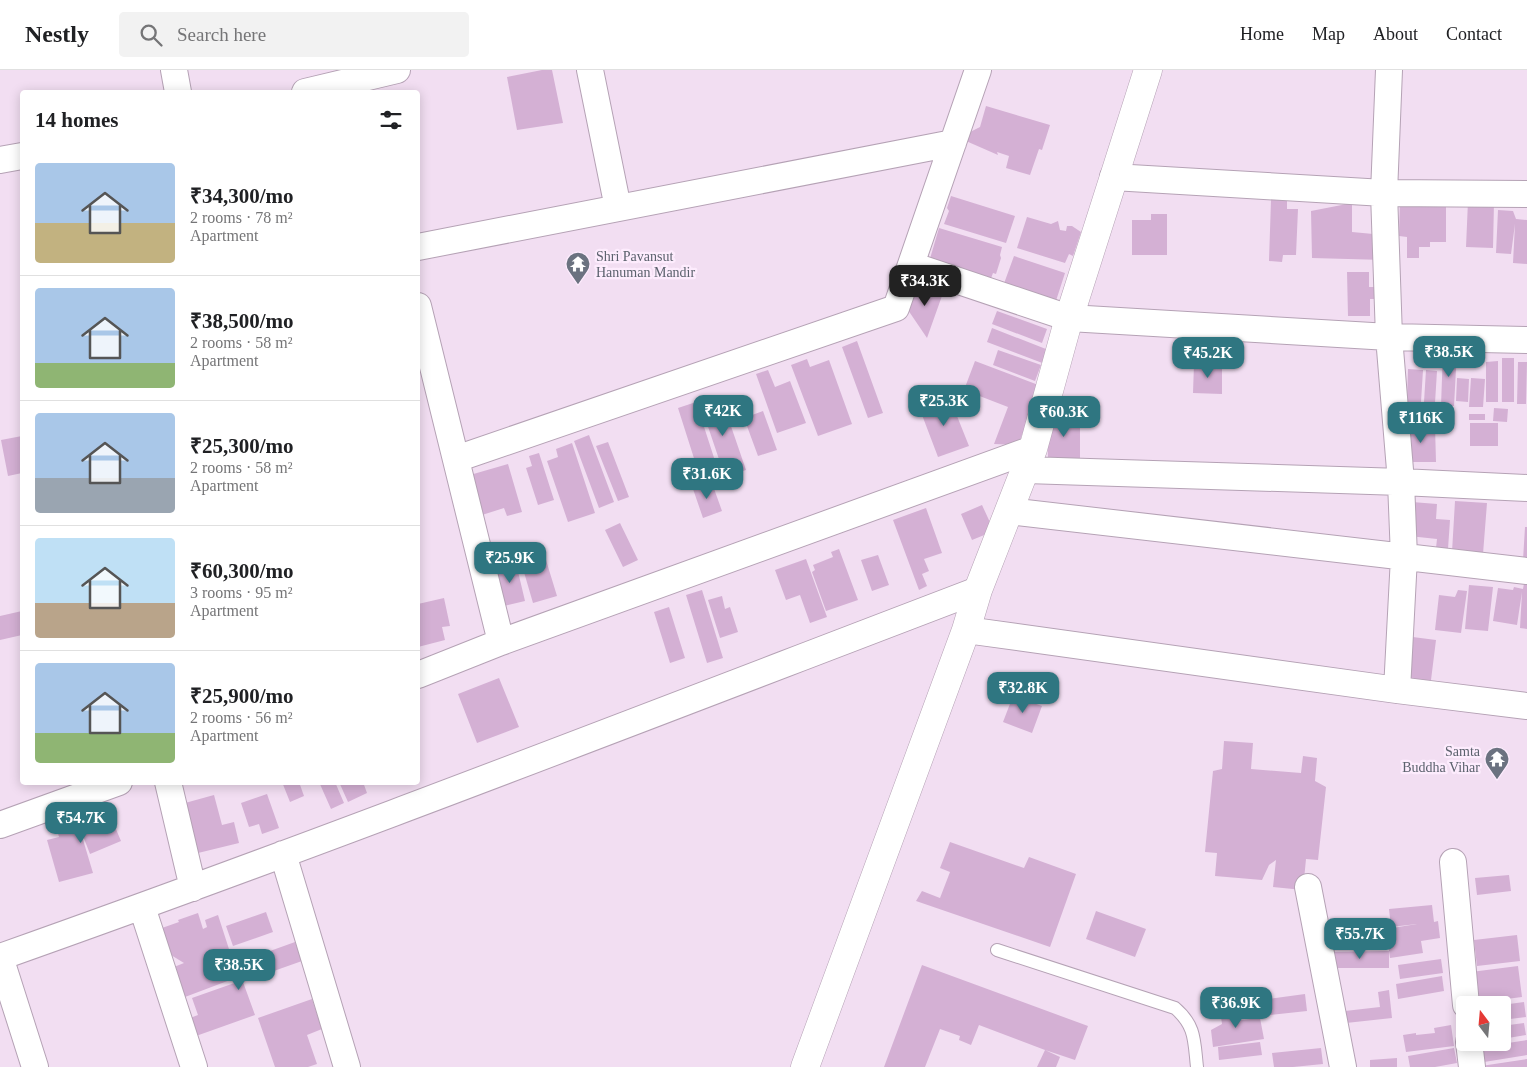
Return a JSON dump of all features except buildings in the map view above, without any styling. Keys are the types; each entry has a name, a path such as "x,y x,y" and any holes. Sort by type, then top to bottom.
{"street":[{"path":"174,70 178,90"},
{"path":"314,90 397,70"},
{"path":"590,70 618,208"},
{"path":"456,459 896,308 978,70"},
{"path":"805,1067 966,630 978,590 1029,460 1069,318 1148,70"},
{"path":"1389,70 1384,193 1389,337 1401,482 1404,556 1397,690"},
{"path":"420,247 952,143"},
{"path":"0,160 20,156"},
{"path":"1113,177 1384,193 1527,194"},
{"path":"911,266 1069,318 1389,337 1527,340"},
{"path":"420,314 501,642"},
{"path":"420,674 501,642 1029,460 1527,488"},
{"path":"1010,511 1527,571"},
{"path":"35,1067 0,957 193,888 978,590"},
{"path":"966,630 1397,690 1527,706"},
{"path":"0,825 111,785"},
{"path":"169,785 193,888"},
{"path":"283,854 347,1067"},
{"path":"1452,862 1465,996"},
{"path":"1308,888 1343,1067"},
{"path":"142,907 194,1067"},
{"path":"1470,1051 1472,1067"}],"lane":[{"path":"996,950 1175,1008 1185,1017 1193,1031 1198,1067"}],"place":[{"name":"Shri Pavansut Hanuman Mandir","path":"578,285"},
{"name":"Samta Buddha Vihar","path":"1497,780"}]}
